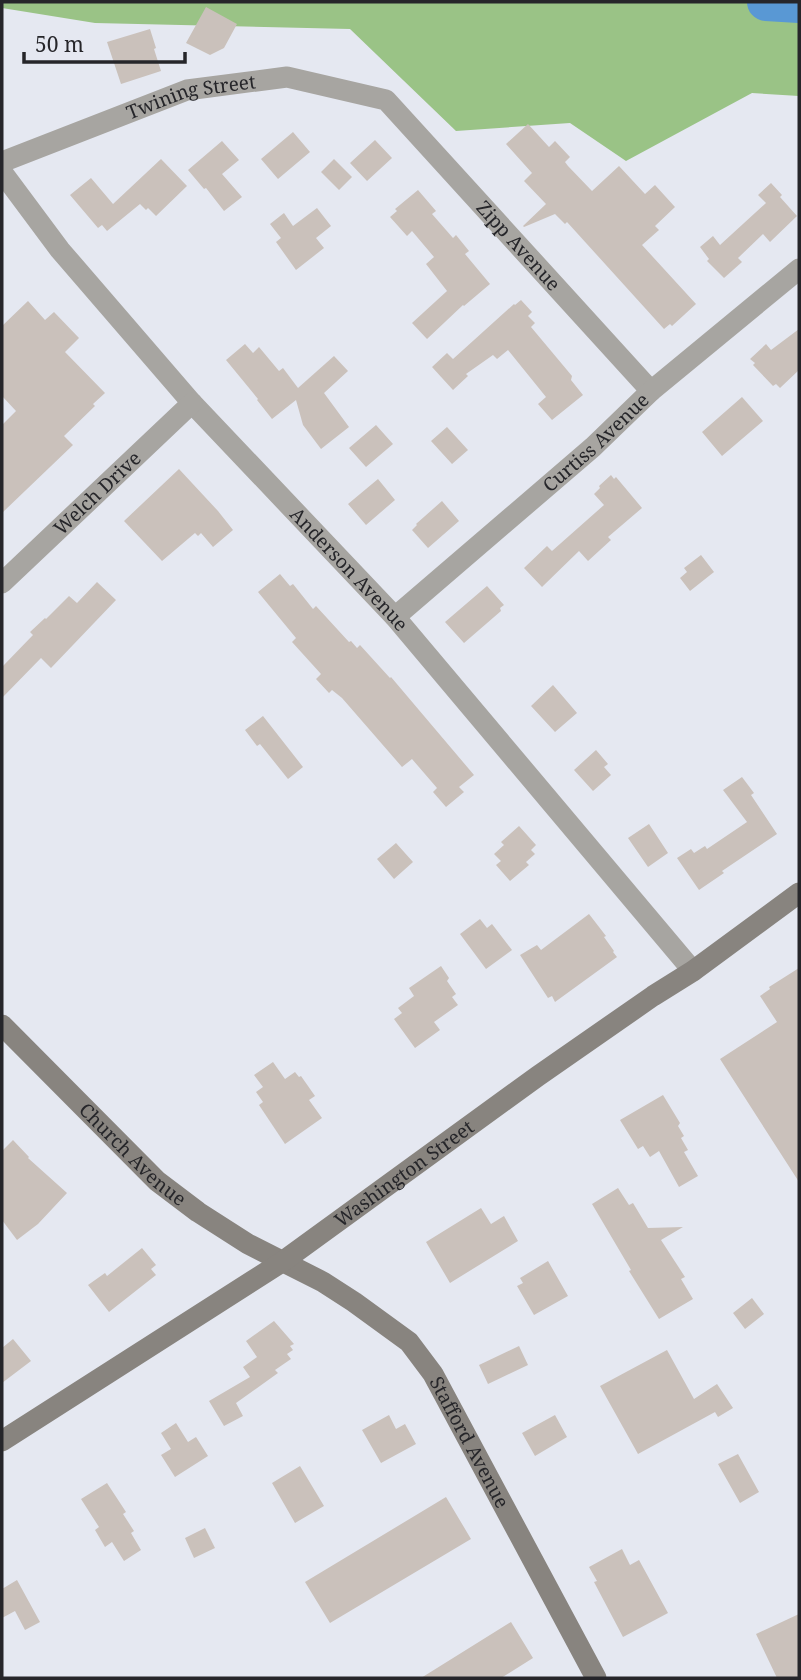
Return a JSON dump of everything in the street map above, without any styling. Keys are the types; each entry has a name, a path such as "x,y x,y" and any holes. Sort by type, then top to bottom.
{"main road":[{"name":"Washington Street","path":"2,1441 282,1262 538,1076 693,971 799,893"},
{"name":"Church Avenue","path":"2,1025 157,1181 198,1212 282,1262"},
{"name":"Stafford Avenue","path":"282,1262 323,1282 409,1342 433,1374 596,1678"}],"street":[{"name":"Twining Street","path":"2,162 187,90 287,77 386,100"},
{"name":"Zipp Avenue","path":"386,100 651,391"},
{"name":"Anderson Avenue","path":"2,172 60,250 192,402 395,617 693,971"},
{"name":"Curtiss Avenue","path":"395,617 593,447 651,391 799,270"},
{"name":"Welch Drive","path":"2,583 192,402"}],"green space":[{"path":"2,2 799,2 799,96 752,93 626,161 570,123 456,131 350,29 95,23 2,8"}],"building":[{"path":"206,7 237,24 224,48 210,55 186,43"},
{"path":"150,29 161,71 121,84 107,42"},
{"path":"528,124 549,147 555,141 570,157 565,162 592,191 619,166 645,194 655,185 675,207 655,226 659,230 642,245 696,304 672,326 670,324 664,329 567,222 565,224 555,214 523,226 546,204 524,181 532,173 506,144"},
{"path":"293,132 310,152 278,179 261,159"},
{"path":"375,140 392,158 367,181 350,163"},
{"path":"222,141 239,160 222,174 242,197 224,211 188,170"},
{"path":"161,159 187,186 156,216 140,204 107,231 102,225 98,228 70,195 91,178 113,204"},
{"path":"334,159 352,177 339,190 321,172"},
{"path":"771,183 797,216 770,242 763,234 738,258 742,262 724,278 707,261 709,259 700,247 713,236 720,245 766,203 758,195"},
{"path":"418,190 436,211 432,214 453,238 456,235 469,251 465,254 490,284 427,339 412,323 447,291 426,264 434,257 412,231 407,236 390,217 397,211 395,209"},
{"path":"317,208 331,226 316,238 324,248 296,270 276,242 281,238 270,224 284,213 293,226"},
{"path":"521,300 532,312 528,316 535,323 531,327 572,376 571,380 583,395 552,420 538,404 546,397 508,350 497,359 493,355 466,374 468,376 453,390 432,367 447,353 453,359"},
{"path":"28,301 45,320 54,312 79,338 65,352 105,393 64,436 73,445 2,513 2,425 16,411 2,396 2,326"},
{"path":"799,329 799,370 780,388 776,384 773,386 750,359 766,344 771,350"},
{"path":"245,344 253,353 259,347 279,371 283,368 298,388 334,356 348,371 324,393 349,427 321,449 303,425 296,400 272,419 226,360"},
{"path":"742,397 763,421 722,456 702,432"},
{"path":"376,425 393,444 366,467 349,448"},
{"path":"447,427 468,450 452,464 431,441"},
{"path":"179,469 233,530 213,547 201,533 198,536 195,533 162,561 124,521"},
{"path":"611,475 614,479 616,477 642,508 608,537 611,540 588,561 579,551 542,587 524,568 547,546 552,551 604,505 594,494"},
{"path":"378,479 395,500 366,525 348,504"},
{"path":"442,501 459,521 428,548 412,530"},
{"path":"701,555 714,572 690,591 680,578 687,572 684,568"},
{"path":"280,574 290,586 293,584 313,609 316,606 349,642 357,648 360,645 391,677 474,775 459,787 464,792 446,807 433,792 437,788 412,759 402,767 342,698 332,690 329,693 316,679 321,674 292,642 296,638 258,592"},
{"path":"97,582 116,600 51,668 41,658 2,698 2,667 33,635 30,632 69,596 77,603"},
{"path":"487,586 504,605 500,608 501,611 464,643 445,622"},
{"path":"553,685 577,713 555,732 531,706"},
{"path":"263,716 303,767 288,779 245,730"},
{"path":"596,750 608,764 604,767 611,775 593,791 574,770"},
{"path":"742,777 777,834 699,890 677,858 691,849 694,853 705,846 707,849 747,822 723,790"},
{"path":"649,824 668,853 648,867 628,838"},
{"path":"519,826 536,845 531,850 535,854 526,862 529,865 510,881 496,865 501,861 494,854 504,845 501,842"},
{"path":"396,843 413,862 394,879 377,859"},
{"path":"589,914 606,936 604,937 617,957 555,1002 552,996 548,998 520,955 537,945 541,950"},
{"path":"480,919 487,928 492,924 512,950 486,969 460,934"},
{"path":"441,966 456,994 452,997 458,1005 434,1022 440,1030 415,1048 394,1019 402,1013 398,1008 414,996 409,988"},
{"path":"799,968 799,1182 720,1059 777,1022 760,996"},
{"path":"273,1062 285,1079 295,1072 301,1076 315,1096 309,1100 322,1118 285,1144 259,1105 263,1102 256,1092 263,1087 254,1075"},
{"path":"663,1095 680,1123 678,1126 684,1136 681,1138 688,1150 684,1152 698,1176 679,1187 659,1151 650,1157 643,1146 638,1149 620,1120"},
{"path":"13,1140 28,1158 67,1193 38,1224 17,1240 2,1220 2,1151"},
{"path":"618,1188 629,1205 633,1203 648,1228 683,1227 661,1240 685,1277 681,1279 693,1299 659,1319 592,1204"},
{"path":"481,1208 491,1224 504,1216 518,1241 450,1283 426,1242"},
{"path":"142,1248 156,1265 151,1269 156,1275 109,1312 88,1285 105,1273 107,1276"},
{"path":"548,1261 568,1296 534,1315 517,1286 523,1283 520,1278"},
{"path":"752,1298 764,1314 745,1329 733,1313"},
{"path":"274,1321 294,1344 290,1346 293,1350 287,1354 291,1359 275,1370 278,1373 236,1403 243,1416 224,1426 209,1401 250,1377 243,1367 257,1357 246,1341"},
{"path":"13,1339 31,1361 2,1383 2,1348"},
{"path":"519,1346 528,1365 488,1384 479,1365"},
{"path":"667,1350 694,1399 717,1384 733,1408 718,1417 715,1412 638,1454 600,1386"},
{"path":"389,1415 396,1429 405,1424 416,1444 381,1463 362,1430"},
{"path":"555,1415 567,1437 535,1456 522,1433"},
{"path":"176,1423 188,1442 196,1437 208,1456 175,1477 161,1455 171,1449 161,1433"},
{"path":"738,1454 759,1492 740,1503 718,1464"},
{"path":"300,1466 324,1506 295,1523 272,1483"},
{"path":"107,1483 126,1512 123,1514 134,1531 131,1533 141,1550 124,1561 112,1542 105,1547 95,1530 99,1527 81,1499"},
{"path":"446,1497 471,1539 330,1623 305,1582"},
{"path":"205,1528 215,1548 194,1558 185,1538"},
{"path":"622,1549 630,1565 639,1560 668,1613 623,1637 589,1567"},
{"path":"17,1580 40,1622 25,1630 15,1611 2,1618 2,1589"},
{"path":"799,1614 799,1678 777,1678 756,1634"},
{"path":"511,1622 533,1658 501,1678 421,1678"}],"waterway":[{"path":"766,2 799,4"}]}
